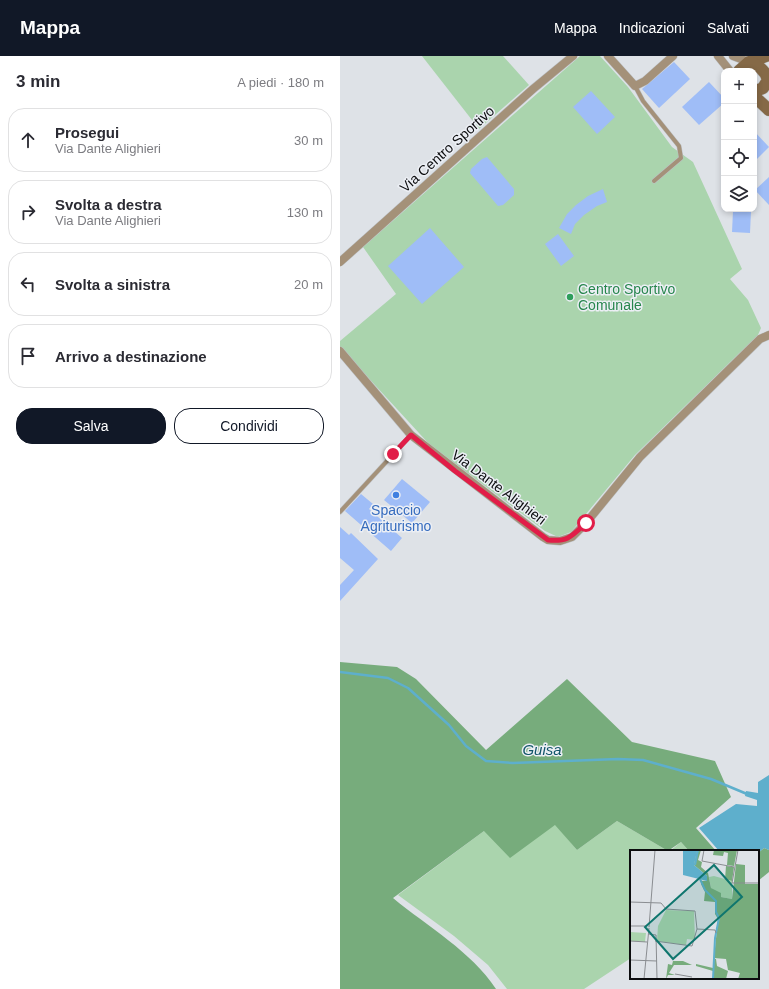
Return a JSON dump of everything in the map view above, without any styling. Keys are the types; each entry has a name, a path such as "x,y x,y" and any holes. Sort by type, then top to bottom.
{"street":[{"name":"Via Centro Sportivo","path":"340,262 533,89 573,56"},
{"path":"608,56 635,86 645,82 673,56"},
{"path":"718,56 728,68"},
{"path":"733,56 750,62 760,68 768,78 763,88 757,91"},
{"path":"743,68 750,62 766,56"},
{"path":"757,99 769,110"},
{"name":"Via Dante Alighieri","path":"340,351 411,435 543,537 548,540 560,541 572,537 586,523 640,457 760,338 769,335"}],"lane":[{"path":"635,86 643,101 679,146 681,158 654,180"},
{"path":"340,512 411,435"}],"green space":[{"path":"422,56 503,56 529,85 479,129"},
{"name":"Centro Sportivo Comunale","path":"580,56 600,56 628,87 672,147 693,162 742,269 730,279 748,300 761,328 758,335 635,455 571,532 558,537 545,531 430,445 340,347 340,341 396,294 363,247"},
{"path":"340,662 397,667 416,679 486,750 567,679 632,742 715,761 731,797 696,828 715,850 688,850 681,842 669,850 666,850 617,821 577,850 555,825 510,858 484,831 393,898 462,951 486,975 496,989 340,989"},
{"path":"617,821 666,850 630,850 630,959 584,989 507,989 488,965 454,936 398,895 484,831 556,825 577,850"},
{"path":"681,842 688,850 671,850"},
{"path":"764,848 769,850 769,872 759,880 759,852"}],"water":[{"path":"769,775 769,850 764,848 759,852 759,850 718,850 699,828 736,804 757,806 757,800 745,796 746,791 758,793 758,782"}],"building":[{"path":"674,62 690,79 659,108 642,89"},
{"path":"709,82 721,95 721,106 699,125 682,107"},
{"path":"591,91 615,117 597,134 573,107"},
{"path":"757,134 769,147 757,159"},
{"path":"487,157 514,189 514,195 503,205 498,206 470,173 471,169 482,159"},
{"path":"769,177 769,205 757,192 757,188"},
{"path":"603,189 607,202 597,206 584,215 575,224 571,234 559,228 567,214 576,205 588,196"},
{"path":"733,212 751,212 750,233 732,232"},
{"path":"430,228 464,267 422,304 388,266"},
{"path":"558,234 574,256 561,266 545,244"},
{"path":"402,479 430,502 412,523 384,500"},
{"path":"361,494 373,504 369,509 402,538 391,551 345,511"},
{"path":"340,527 349,535 351,533 378,559 340,601 340,585 354,570 340,558"}],"waterway":[{"name":"Guisa","path":"340,672 388,678 408,688 449,725 466,746 486,761 513,763 618,759 643,760 711,779 747,794"}],"place":[{"name":"Centro Sportivo Comunale","path":"570,297"},
{"name":"Spaccio Agriturismo","path":"396,495"}],"route":[{"path":"393,454 411,435 455,471 548,540 560,541 572,537 586,523"}]}
